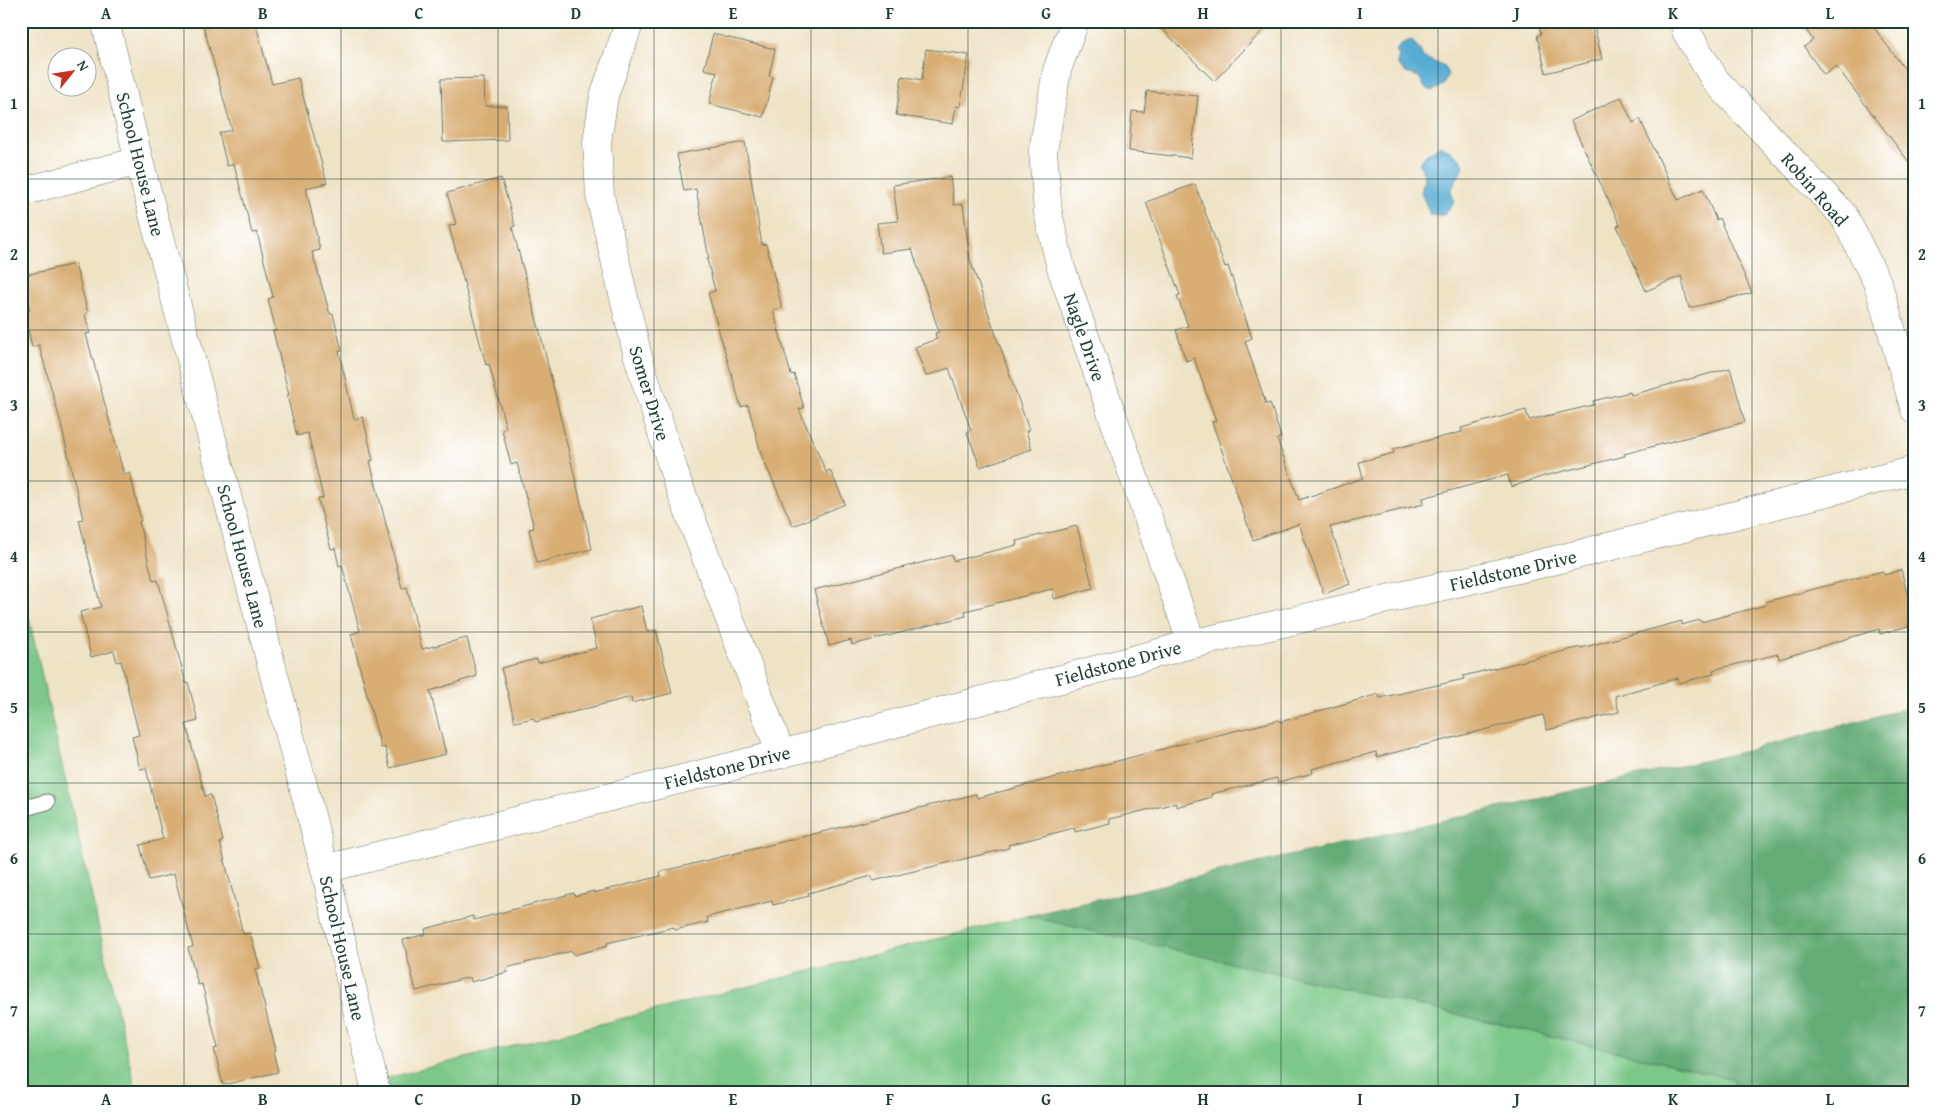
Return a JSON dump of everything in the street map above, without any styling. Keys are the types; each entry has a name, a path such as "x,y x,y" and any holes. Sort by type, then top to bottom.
{"street":[{"name":"School House Lane","path":"105,21 139,161 326,869 376,1092"},
{"name":"Somer Drive","path":"630,21 604,96 597,142 600,196 638,358 677,481 781,754"},
{"name":"Nagle Drive","path":"1075,21 1057,70 1043,152 1048,213 1061,268 1192,644"},
{"name":"Robin Road","path":"1684,21 1686,31 1715,80 1844,216 1878,284 1915,410"},
{"path":"21,192 139,161"},
{"name":"Fieldstone Drive","path":"326,869 781,754 1192,644 1556,560 1915,470"}],"lane":[{"path":"21,809 47,802"}],"green space":[{"path":"21,583 136,1092 21,1092"},
{"path":"1915,706 1915,1092 1736,1092 1733,1079 1027,916 1742,752"},
{"path":"1027,916 1733,1079 1736,1092 331,1092"}],"water":[{"path":"1411,40 1419,48 1423,57 1445,67 1448,75 1443,85 1433,91 1425,88 1419,77 1406,73 1397,64 1399,56 1396,51 1401,44"},
{"path":"1441,145 1460,158 1464,166 1451,190 1454,202 1444,215 1430,215 1421,192 1425,177 1419,163 1426,155"}],"building":[{"path":"202,21 255,21 272,84 298,78 327,183 306,188 320,250 312,252 330,314 333,314 342,351 339,351 354,419 363,417 373,460 370,461 402,588 407,587 422,649 467,638 477,676 430,691 446,754 390,768 385,747 381,748 351,634 360,631 342,565 339,566 335,548 331,549 318,499 323,498 308,433 297,436 287,395 289,395 273,331 276,331 268,299 273,297 257,232 252,233 234,164 227,166 219,133 232,130"},
{"path":"1154,21 1272,21 1214,81"},
{"path":"1538,21 1593,21 1602,59 1546,73 1537,36 1541,34"},
{"path":"1800,21 1869,21 1915,83 1915,170 1836,66 1824,75 1804,47 1813,40"},
{"path":"713,34 775,49 769,76 773,77 763,117 709,104 717,72 704,69"},
{"path":"926,49 969,55 960,107 956,106 953,124 896,115 902,76 922,80"},
{"path":"484,78 485,106 507,106 508,140 443,142 441,79"},
{"path":"1147,91 1198,96 1191,158 1129,151 1132,111 1144,112"},
{"path":"1621,97 1633,123 1640,119 1678,200 1703,189 1716,220 1719,218 1752,293 1689,308 1681,276 1646,291 1617,226 1620,225 1571,121"},
{"path":"745,142 762,245 766,244 782,308 773,310 791,375 794,374 804,408 799,409 826,472 830,470 845,504 793,526 761,454 748,405 741,407 708,293 715,291 707,259 709,259 696,189 684,191 677,154"},
{"path":"950,177 954,205 963,204 970,260 1029,430 1026,431 1032,449 980,467 967,432 971,430 949,368 926,376 915,347 937,339 935,333 939,332 912,249 881,253 877,223 898,221 893,185"},
{"path":"501,178 515,226 512,227 541,336 592,549 537,563 529,529 534,528 517,463 511,465 502,430 506,428 489,364 486,365 449,226 456,224 447,193"},
{"path":"1195,184 1225,267 1228,266 1252,338 1245,341 1266,404 1270,403 1281,437 1277,439 1299,500 1363,478 1359,462 1394,453 1393,449 1462,432 1461,428 1526,410 1529,420 1594,405 1593,401 1630,392 1631,395 1730,368 1745,422 1624,454 1625,456 1544,476 1511,487 1508,475 1423,498 1424,504 1330,527 1350,584 1324,594 1299,524 1253,540 1212,422 1216,421 1194,358 1186,361 1176,330 1188,326 1177,296 1180,295 1146,202"},
{"path":"75,264 88,313 85,314 90,333 86,334 124,475 130,473 153,581 158,580 186,683 188,682 198,721 186,724 205,796 211,795 223,841 220,842 243,934 250,933 260,968 255,969 276,1051 273,1051 278,1072 223,1085 214,1049 218,1048 202,984 198,985 188,948 193,947 174,874 149,880 140,845 163,839 146,768 140,769 132,737 139,735 121,661 117,662 114,651 91,657 80,612 101,607 79,520 83,519 60,420 39,345 32,347 24,312 30,310 21,276"},
{"path":"1077,526 1093,588 1054,599 1052,589 965,611 966,616 852,645 851,640 829,646 814,590 952,555 953,561 1017,545 1016,541"},
{"path":"1901,570 1915,624 1880,634 1879,629 1779,659 1778,654 1713,670 1714,674 1679,683 1678,678 1615,696 1619,712 1547,730 1543,715 1377,757 1376,752 1312,769 1313,773 1278,782 1277,778 1211,794 1212,797 1176,807 1176,803 1109,819 1110,823 1075,832 1074,828 1008,845 1009,848 873,881 872,876 808,893 809,896 773,905 772,901 707,917 708,922 675,930 674,927 607,943 608,946 574,955 572,951 506,968 508,972 471,982 470,977 416,991 403,940 426,934 425,929 473,916 474,920 574,893 575,896 594,891 594,893 661,876 660,872 976,794 977,798 1178,745 1279,720 1280,722 1379,694 1380,698 1464,679 1463,676 1581,648 1682,621 1682,625 1700,620 1701,622 1766,605 1765,602 1883,571 1884,575"},
{"path":"641,606 647,632 656,630 672,693 632,703 631,697 535,722 534,718 515,722 501,668 537,659 538,663 597,648 590,619"}]}
